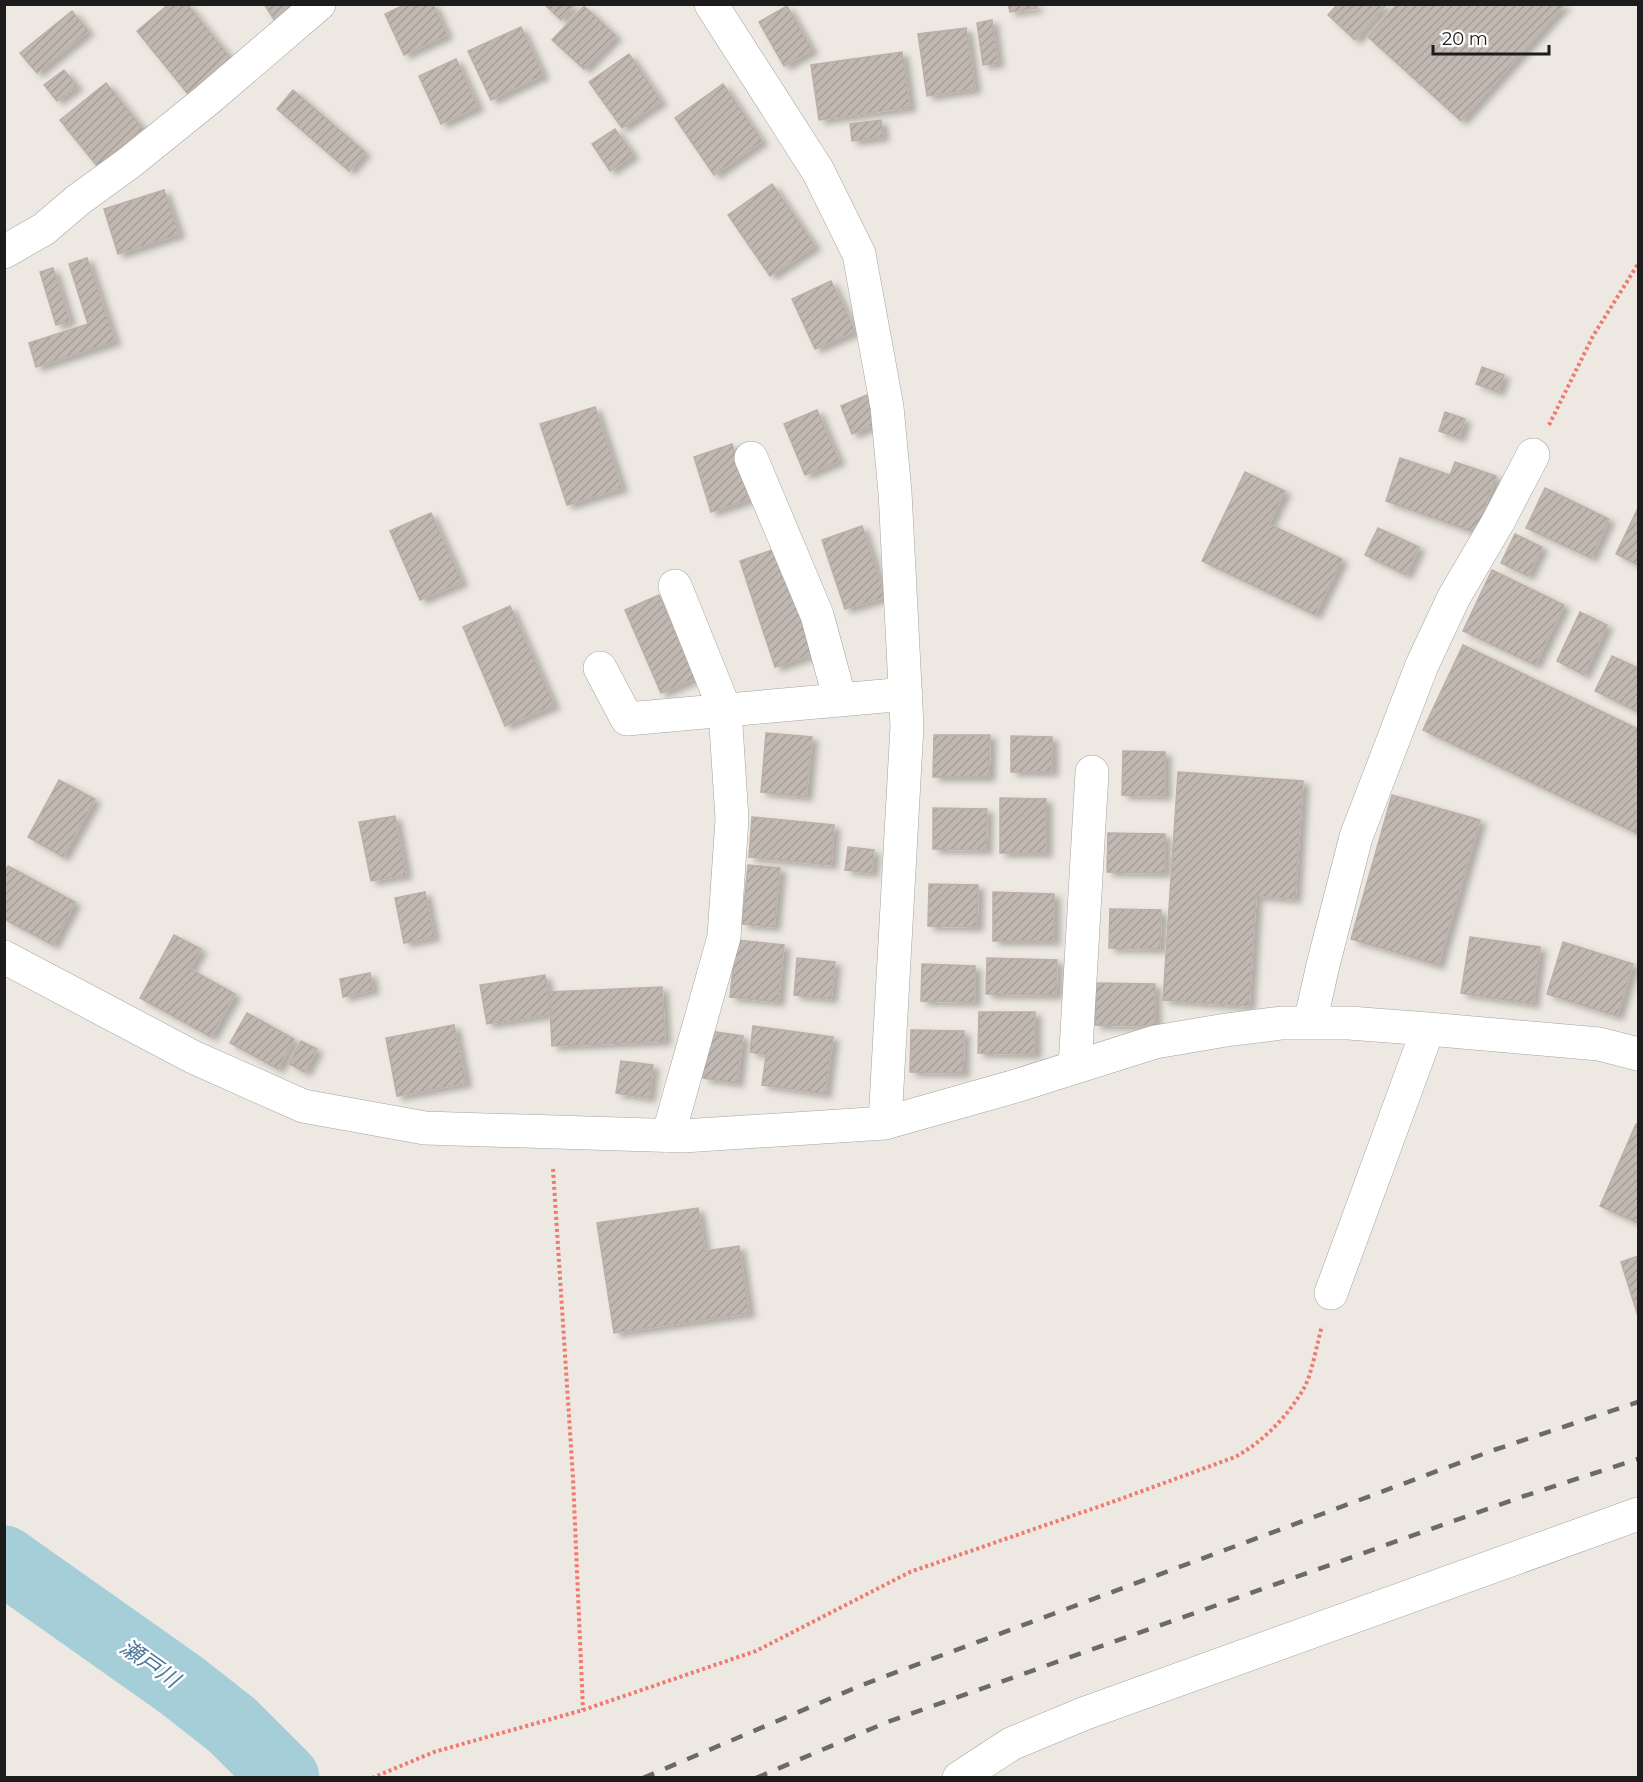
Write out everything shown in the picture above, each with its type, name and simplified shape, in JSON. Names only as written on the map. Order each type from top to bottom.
[{"type":"street","points":[[4,252],[44,229],[78,200],[129,163],[216,93],[319,4]]},
{"type":"street","points":[[711,4],[818,171],[859,254],[887,407],[897,514],[907,726],[885,1123]]},
{"type":"street","points":[[1310,1023],[1356,837],[1422,665],[1454,597],[1498,522],[1533,455]]},
{"type":"street","points":[[751,458],[817,615],[840,700]]},
{"type":"street","points":[[668,1137],[724,936],[732,819],[726,710],[675,586]]},
{"type":"street","points":[[600,668],[627,719],[906,694]]},
{"type":"street","points":[[1076,1067],[1092,772]]},
{"type":"street","points":[[4,957],[193,1057],[303,1106],[425,1128],[668,1137],[885,1123],[1155,1042],[1282,1023],[1349,1023],[1428,1029],[1599,1044],[1638,1054]]},
{"type":"street","points":[[1331,1293],[1428,1029]]},
{"type":"street","points":[[959,1778],[1011,1744],[1083,1714],[1638,1514]]},
{"type":"path","points":[[1533,455],[1593,336],[1638,264]]},
{"type":"path","points":[[552,1133],[556,1232],[573,1478],[583,1710]]},
{"type":"path","points":[[372,1778],[434,1752],[583,1710],[756,1651],[910,1572],[1235,1457],[1265,1436],[1305,1387],[1331,1293]]},
{"type":"building","points":[[169,4],[187,4],[232,60],[188,94],[137,31]]},
{"type":"building","points":[[264,4],[299,4],[275,21]]},
{"type":"building","points":[[406,4],[433,4],[447,35],[404,55],[385,14]]},
{"type":"building","points":[[544,4],[575,4],[561,20]]},
{"type":"building","points":[[1008,4],[1036,4],[1037,8],[1010,12]]},
{"type":"building","points":[[1338,4],[1387,4],[1355,40],[1328,15]]},
{"type":"building","points":[[1397,4],[1565,4],[1461,121],[1368,37]]},
{"type":"building","points":[[584,6],[616,36],[584,69],[552,40]]},
{"type":"building","points":[[787,6],[812,50],[784,66],[759,22]]},
{"type":"building","points":[[72,11],[88,31],[37,73],[20,53]]},
{"type":"building","points":[[992,20],[998,63],[983,65],[977,23]]},
{"type":"building","points":[[521,27],[543,75],[491,100],[468,51]]},
{"type":"building","points":[[966,28],[975,89],[927,96],[918,34]]},
{"type":"building","points":[[902,52],[910,107],[819,120],[811,65]]},
{"type":"building","points":[[629,54],[661,101],[622,128],[589,82]]},
{"type":"building","points":[[456,59],[478,107],[441,124],[419,76]]},
{"type":"building","points":[[64,70],[77,86],[57,101],[44,85]]},
{"type":"building","points":[[106,83],[143,129],[97,166],[60,120]]},
{"type":"building","points":[[723,84],[762,141],[714,175],[675,118]]},
{"type":"building","points":[[293,90],[365,152],[349,171],[277,109]]},
{"type":"building","points":[[881,120],[883,137],[852,141],[850,124]]},
{"type":"building","points":[[615,129],[633,155],[610,171],[592,144]]},
{"type":"building","points":[[772,184],[815,246],[770,276],[728,215]]},
{"type":"building","points":[[164,190],[179,234],[118,254],[104,209]]},
{"type":"building","points":[[87,258],[115,341],[36,367],[29,343],[88,324],[69,264]]},
{"type":"building","points":[[53,268],[70,321],[56,325],[40,272]]},
{"type":"building","points":[[831,281],[855,331],[815,349],[792,299]]},
{"type":"building","points":[[1482,367],[1504,375],[1498,392],[1476,384]]},
{"type":"building","points":[[867,395],[878,423],[852,434],[841,406]]},
{"type":"building","points":[[595,407],[622,488],[567,505],[540,424]]},
{"type":"building","points":[[817,410],[839,461],[805,475],[784,424]]},
{"type":"building","points":[[1445,412],[1465,419],[1459,438],[1439,431]]},
{"type":"building","points":[[732,444],[749,499],[711,512],[694,457]]},
{"type":"building","points":[[1400,458],[1450,475],[1455,462],[1496,476],[1476,533],[1386,501]]},
{"type":"building","points":[[1245,472],[1285,491],[1269,524],[1342,559],[1315,615],[1202,561]]},
{"type":"building","points":[[1545,488],[1609,519],[1591,558],[1526,528]]},
{"type":"building","points":[[1638,511],[1638,565],[1616,554]]},
{"type":"building","points":[[431,513],[462,582],[420,600],[390,531]]},
{"type":"building","points":[[862,526],[885,597],[845,609],[822,540]]},
{"type":"building","points":[[1378,528],[1419,547],[1406,575],[1365,555]]},
{"type":"building","points":[[1515,534],[1542,547],[1528,576],[1501,563]]},
{"type":"building","points":[[781,547],[816,653],[775,667],[740,561]]},
{"type":"building","points":[[1492,570],[1564,605],[1535,665],[1463,631]]},
{"type":"building","points":[[659,595],[695,678],[661,693],[625,610]]},
{"type":"building","points":[[510,606],[554,705],[505,726],[463,627]]},
{"type":"building","points":[[1580,612],[1607,625],[1584,675],[1557,661]]},
{"type":"building","points":[[1463,645],[1638,729],[1638,834],[1423,730]]},
{"type":"building","points":[[1612,656],[1638,668],[1638,712],[1595,691]]},
{"type":"building","points":[[766,733],[812,737],[806,797],[761,792]]},
{"type":"building","points":[[934,735],[990,735],[989,777],[933,777]]},
{"type":"building","points":[[1011,736],[1052,737],[1052,772],[1011,772]]},
{"type":"building","points":[[1123,751],[1165,752],[1165,796],[1122,795]]},
{"type":"building","points":[[1178,772],[1303,781],[1295,899],[1256,896],[1249,1006],[1163,1000]]},
{"type":"building","points":[[59,780],[95,799],[63,857],[28,837]]},
{"type":"building","points":[[1392,795],[1480,820],[1438,965],[1351,939]]},
{"type":"building","points":[[1000,798],[1046,799],[1046,853],[1000,853]]},
{"type":"building","points":[[933,808],[987,809],[986,850],[933,849]]},
{"type":"building","points":[[395,816],[406,875],[371,881],[359,822]]},
{"type":"building","points":[[752,817],[834,825],[831,865],[749,857]]},
{"type":"building","points":[[1108,833],[1165,834],[1165,873],[1107,872]]},
{"type":"building","points":[[848,847],[874,850],[872,873],[845,870]]},
{"type":"building","points":[[748,865],[780,868],[774,927],[742,924]]},
{"type":"building","points":[[8,866],[75,902],[53,945],[4,919],[4,873]]},
{"type":"building","points":[[929,884],[978,885],[977,927],[928,926]]},
{"type":"building","points":[[425,892],[434,937],[404,943],[395,898]]},
{"type":"building","points":[[993,892],[1054,894],[1054,941],[993,941]]},
{"type":"building","points":[[1110,909],[1161,910],[1160,949],[1109,948]]},
{"type":"building","points":[[174,935],[201,949],[190,969],[235,994],[211,1037],[140,998]]},
{"type":"building","points":[[1470,937],[1540,947],[1533,1004],[1461,993]]},
{"type":"building","points":[[736,940],[784,945],[778,1002],[730,997]]},
{"type":"building","points":[[1563,942],[1633,964],[1617,1016],[1547,994]]},
{"type":"building","points":[[797,958],[835,962],[831,999],[794,995]]},
{"type":"building","points":[[987,958],[1057,960],[1056,995],[986,994]]},
{"type":"building","points":[[922,964],[975,966],[975,1002],[921,1001]]},
{"type":"building","points":[[370,973],[373,990],[343,997],[340,979]]},
{"type":"building","points":[[545,975],[552,1014],[487,1024],[480,985]]},
{"type":"building","points":[[1096,983],[1155,984],[1155,1026],[1095,1025]]},
{"type":"building","points":[[662,987],[665,1041],[552,1046],[549,992]]},
{"type":"building","points":[[979,1012],[1035,1012],[1035,1054],[978,1053]]},
{"type":"building","points":[[247,1013],[294,1039],[278,1069],[230,1043]]},
{"type":"building","points":[[454,1025],[466,1083],[397,1096],[386,1038]]},
{"type":"building","points":[[753,1026],[833,1037],[825,1094],[762,1085],[766,1055],[750,1052]]},
{"type":"building","points":[[911,1030],[964,1031],[963,1073],[910,1072]]},
{"type":"building","points":[[709,1031],[743,1036],[737,1083],[703,1078]]},
{"type":"building","points":[[301,1041],[317,1049],[305,1072],[289,1064]]},
{"type":"building","points":[[621,1061],[653,1065],[649,1098],[616,1093]]},
{"type":"building","points":[[1636,1124],[1638,1125],[1638,1223],[1600,1206]]},
{"type":"building","points":[[698,1208],[705,1251],[739,1246],[749,1313],[614,1333],[597,1223]]},
{"type":"building","points":[[1638,1256],[1638,1316],[1621,1262]]},
{"type":"waterway","name":"瀬戸川","points":[[4,1560],[181,1685],[232,1725],[285,1778]]},
{"type":"railway","points":[[643,1778],[862,1685],[1494,1450],[1638,1402]]},
{"type":"railway","points":[[756,1778],[885,1723],[1524,1496],[1638,1459]]}]
